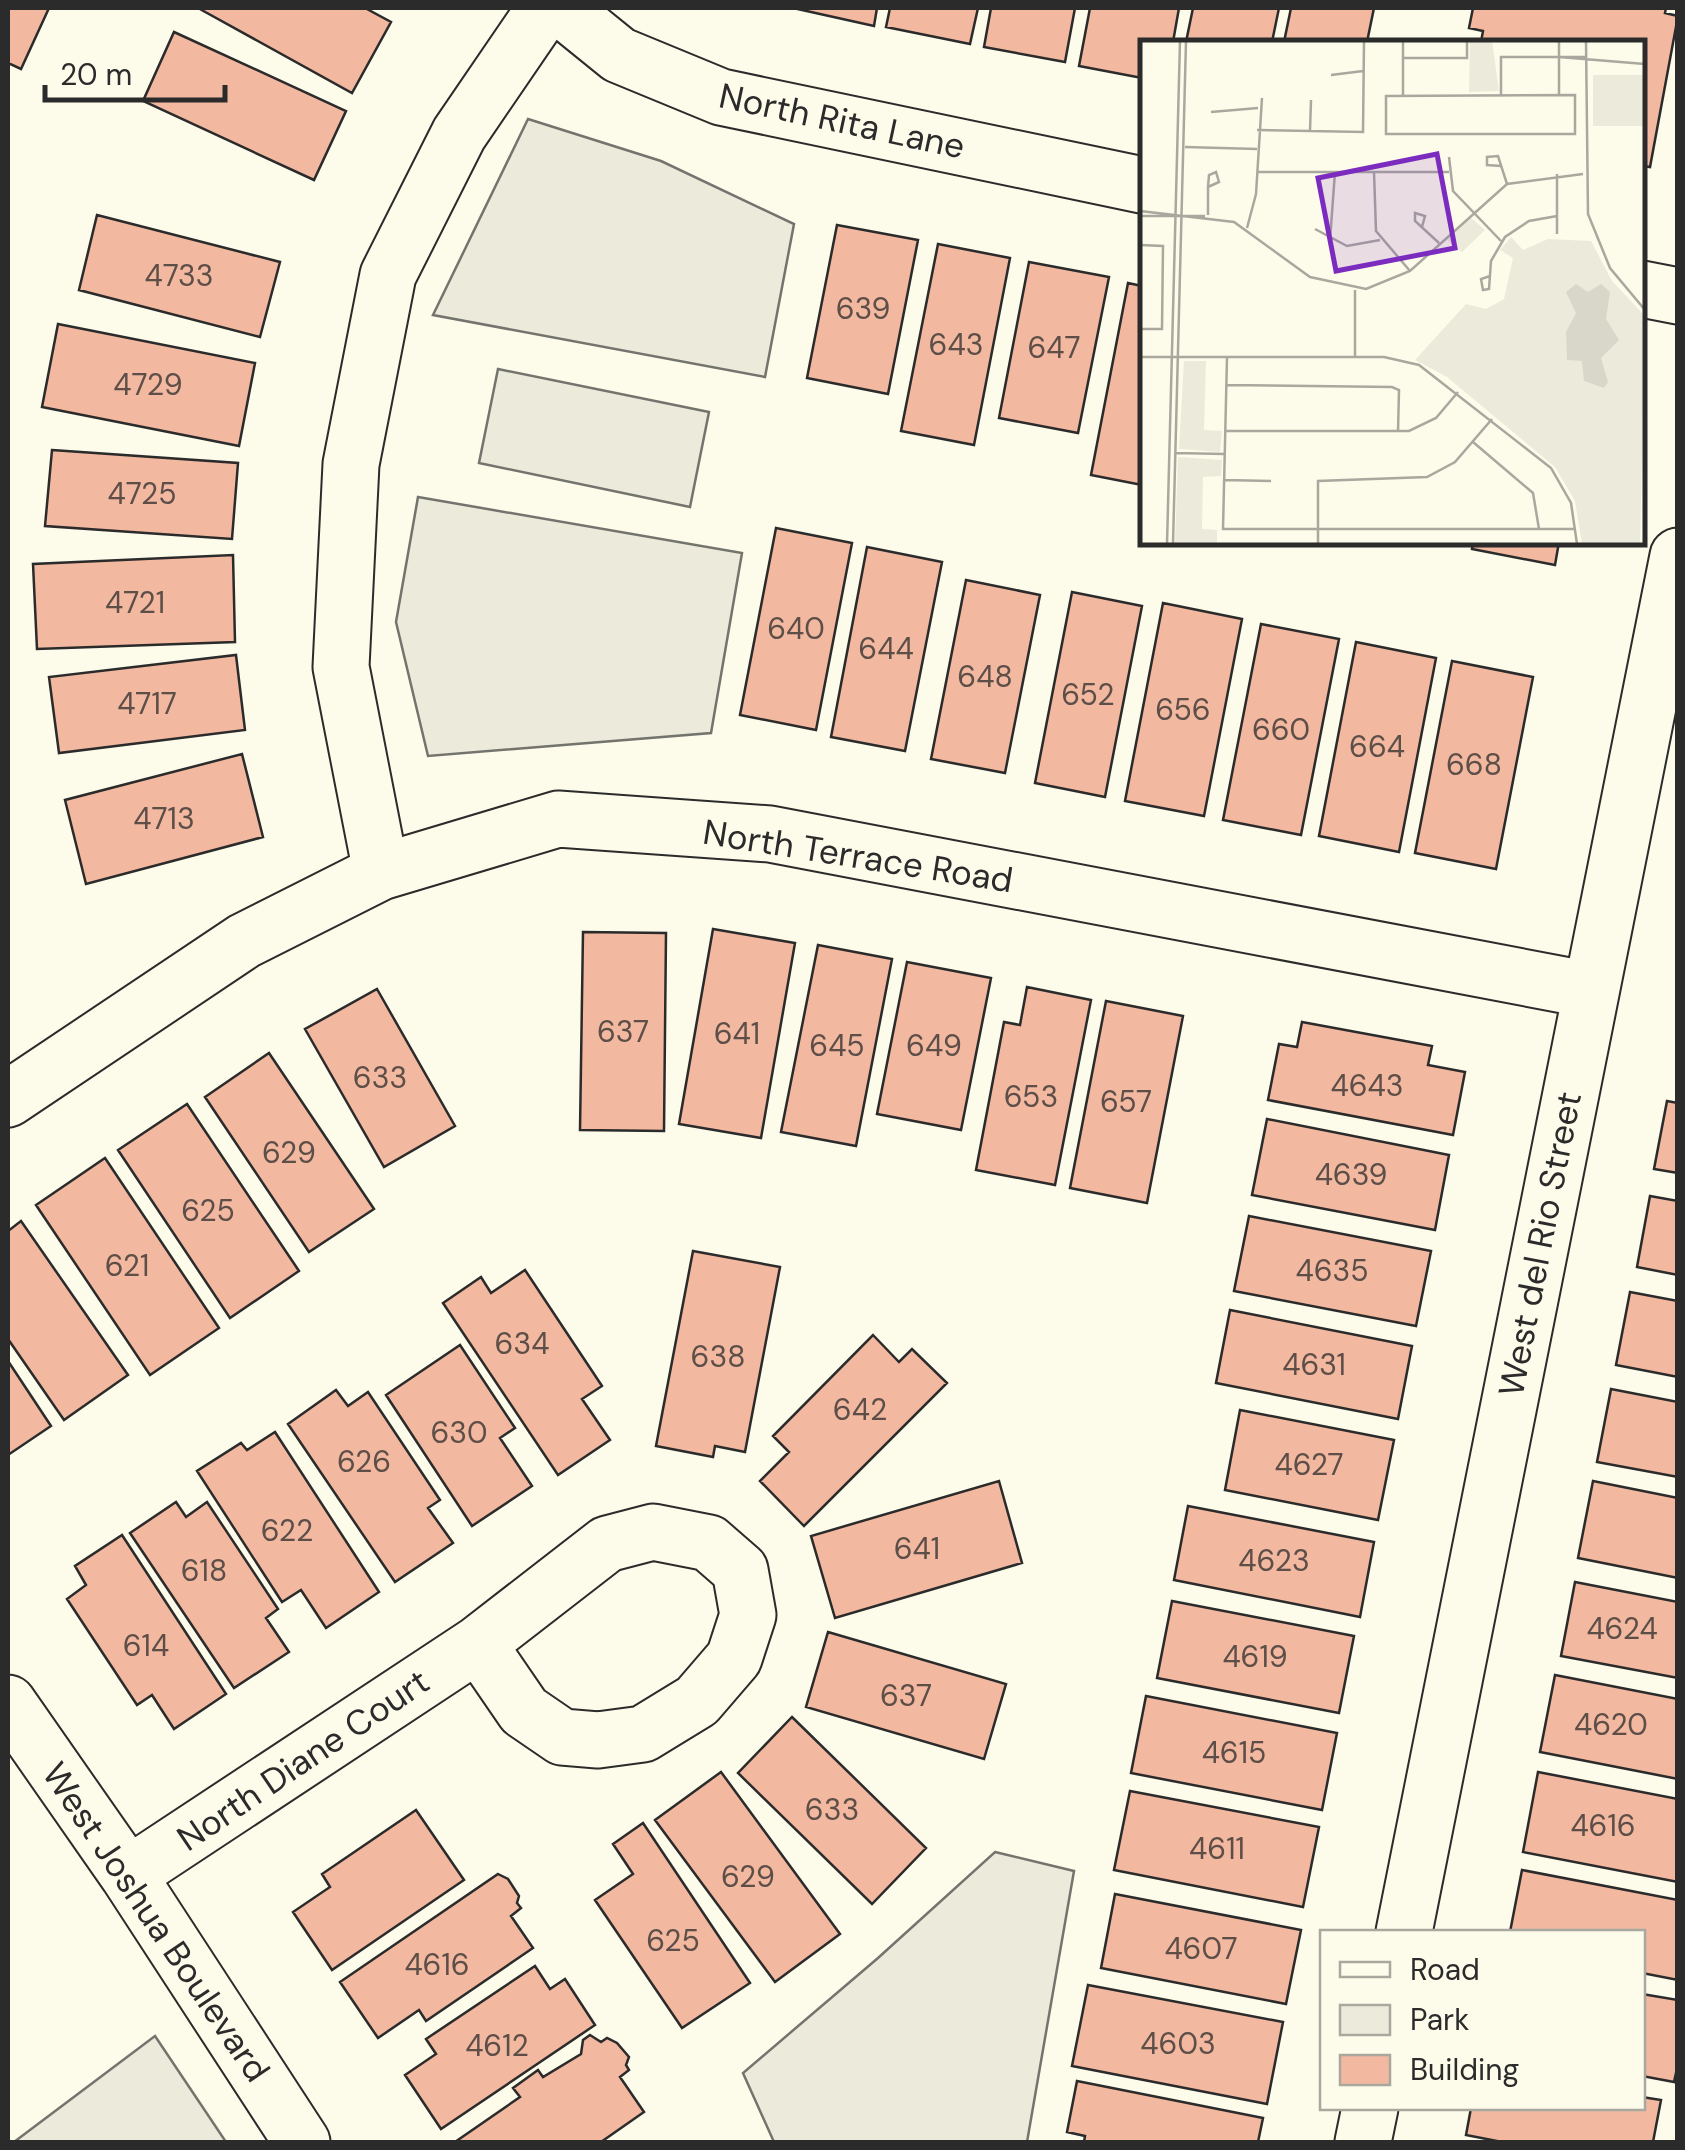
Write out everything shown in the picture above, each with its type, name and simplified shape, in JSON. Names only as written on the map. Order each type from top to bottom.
[{"type":"street","points":[[382,872],[341,668],[355,445],[388,274],[459,134],[545,8]]},
{"type":"street","name":"North Rita Lane","points":[[562,8],[619,56],[721,97],[1140,185]]},
{"type":"street","points":[[1645,290],[1678,296]]},
{"type":"street","name":"West del Rio Street","points":[[1404,1930],[1678,556]]},
{"type":"street","name":"North Terrace Road","points":[[8,1098],[244,941],[382,872],[558,818],[770,834],[1590,990]]},
{"type":"street","name":"North Diane Court","points":[[128,1875],[478,1644],[607,1544],[653,1532],[708,1543],[740,1570],[748,1615],[734,1658],[697,1701],[643,1734],[598,1740],[562,1737],[524,1711],[478,1644]]},
{"type":"street","name":"West Joshua Boulevard","points":[[8,1703],[128,1875],[302,2142]]},
{"type":"street","points":[[1363,2142],[1370,2110]]},
{"type":"green space","points":[[528,119],[661,161],[794,224],[765,377],[433,315]]},
{"type":"green space","points":[[498,369],[709,412],[690,507],[479,463]]},
{"type":"green space","points":[[418,497],[742,553],[711,733],[428,756],[396,622]]},
{"type":"green space","points":[[995,1852],[1074,1871],[1027,2142],[774,2142],[743,2073]]},
{"type":"green space","points":[[155,2036],[226,2142],[14,2142]]},
{"type":"building","points":[[8,8],[49,8],[21,69],[8,63]]},
{"type":"building","points":[[198,8],[365,8],[391,22],[352,93]]},
{"type":"building","points":[[793,8],[877,8],[874,26]]},
{"type":"building","points":[[890,8],[978,8],[970,44],[886,27]]},
{"type":"building","points":[[991,8],[1075,8],[1065,62],[984,47]]},
{"type":"building","points":[[1090,8],[1179,8],[1173,40],[1140,40],[1140,78],[1079,66]]},
{"type":"building","points":[[1193,8],[1279,8],[1272,40],[1186,40]]},
{"type":"building","points":[[1291,8],[1374,8],[1367,40],[1284,40]]},
{"type":"building","points":[[1473,8],[1666,8],[1665,13],[1678,16],[1650,167],[1645,166],[1645,40],[1481,40],[1483,31],[1469,28]]},
{"type":"building","points":[[174,32],[346,111],[314,180],[143,101]]},
{"type":"building","points":[[97,215],[280,262],[260,337],[79,290]]},
{"type":"building","points":[[837,225],[918,240],[888,394],[807,378]]},
{"type":"building","points":[[938,244],[1010,258],[974,445],[901,431]]},
{"type":"building","points":[[1029,262],[1109,277],[1078,433],[999,418]]},
{"type":"building","points":[[1128,283],[1140,286],[1140,485],[1091,475]]},
{"type":"building","points":[[58,324],[255,363],[239,446],[42,407]]},
{"type":"building","points":[[52,450],[238,463],[232,539],[45,526]]},
{"type":"building","points":[[776,528],[852,543],[816,730],[740,715]]},
{"type":"building","points":[[1473,545],[1558,545],[1555,565],[1472,549]]},
{"type":"building","points":[[867,547],[942,562],[905,751],[831,737]]},
{"type":"building","points":[[233,555],[235,642],[37,649],[33,564]]},
{"type":"building","points":[[966,580],[1040,595],[1005,773],[931,759]]},
{"type":"building","points":[[1072,592],[1142,606],[1105,797],[1035,783]]},
{"type":"building","points":[[1163,603],[1242,619],[1204,816],[1125,801]]},
{"type":"building","points":[[1261,624],[1339,639],[1301,835],[1223,820]]},
{"type":"building","points":[[1356,642],[1436,658],[1399,852],[1319,836]]},
{"type":"building","points":[[236,655],[245,730],[59,753],[49,677]]},
{"type":"building","points":[[1452,661],[1533,677],[1496,869],[1415,853]]},
{"type":"building","points":[[242,754],[263,837],[86,884],[65,800]]},
{"type":"building","points":[[713,929],[795,943],[761,1138],[679,1124]]},
{"type":"building","points":[[583,932],[666,933],[664,1131],[580,1130]]},
{"type":"building","points":[[818,945],[892,959],[856,1146],[781,1132]]},
{"type":"building","points":[[907,962],[991,978],[961,1130],[877,1114]]},
{"type":"building","points":[[1027,987],[1091,1000],[1055,1185],[976,1170],[1004,1022],[1020,1025]]},
{"type":"building","points":[[377,989],[455,1126],[384,1167],[305,1029]]},
{"type":"building","points":[[1106,1001],[1183,1016],[1147,1203],[1070,1188]]},
{"type":"building","points":[[1302,1022],[1432,1046],[1428,1065],[1465,1072],[1453,1135],[1268,1100],[1279,1044],[1297,1047]]},
{"type":"building","points":[[269,1053],[374,1209],[309,1252],[205,1097]]},
{"type":"building","points":[[1667,1101],[1678,1103],[1678,1173],[1654,1169]]},
{"type":"building","points":[[187,1104],[299,1271],[230,1318],[118,1150]]},
{"type":"building","points":[[1267,1119],[1449,1155],[1435,1230],[1252,1195]]},
{"type":"building","points":[[105,1158],[219,1328],[150,1375],[36,1205]]},
{"type":"building","points":[[1650,1196],[1678,1201],[1678,1275],[1637,1267]]},
{"type":"building","points":[[1249,1216],[1431,1251],[1416,1326],[1234,1291]]},
{"type":"building","points":[[21,1221],[128,1375],[64,1420],[8,1339],[8,1231]]},
{"type":"building","points":[[693,1251],[780,1267],[745,1452],[715,1446],[713,1457],[656,1446]]},
{"type":"building","points":[[525,1270],[602,1386],[582,1399],[610,1440],[558,1475],[443,1303],[481,1277],[491,1293]]},
{"type":"building","points":[[1630,1292],[1678,1301],[1678,1377],[1616,1365]]},
{"type":"building","points":[[1230,1310],[1412,1346],[1398,1419],[1216,1383]]},
{"type":"building","points":[[873,1335],[899,1362],[912,1349],[947,1383],[804,1526],[760,1481],[789,1452],[773,1436]]},
{"type":"building","points":[[460,1345],[515,1428],[500,1438],[532,1486],[472,1526],[386,1395]]},
{"type":"building","points":[[8,1361],[51,1426],[8,1455]]},
{"type":"building","points":[[1611,1389],[1678,1402],[1678,1477],[1597,1462]]},
{"type":"building","points":[[336,1390],[348,1406],[368,1392],[440,1500],[428,1508],[453,1543],[395,1582],[288,1424]]},
{"type":"building","points":[[1240,1410],[1394,1440],[1378,1520],[1225,1490]]},
{"type":"building","points":[[275,1432],[379,1592],[326,1628],[301,1590],[282,1602],[197,1471],[241,1443],[247,1450]]},
{"type":"building","points":[[999,1481],[1022,1563],[835,1618],[811,1536]]},
{"type":"building","points":[[1593,1481],[1678,1498],[1678,1578],[1578,1558]]},
{"type":"building","points":[[176,1502],[186,1517],[207,1502],[278,1609],[266,1618],[289,1652],[234,1688],[130,1533]]},
{"type":"building","points":[[1188,1506],[1374,1542],[1360,1617],[1174,1580]]},
{"type":"building","points":[[122,1535],[226,1694],[174,1729],[152,1695],[137,1705],[67,1599],[86,1585],[75,1566]]},
{"type":"building","points":[[1575,1582],[1678,1602],[1678,1678],[1561,1656]]},
{"type":"building","points":[[1172,1601],[1354,1636],[1339,1713],[1157,1678]]},
{"type":"building","points":[[828,1632],[1006,1684],[984,1759],[806,1707]]},
{"type":"building","points":[[1555,1675],[1678,1699],[1678,1779],[1540,1752]]},
{"type":"building","points":[[1146,1696],[1337,1733],[1322,1810],[1131,1773]]},
{"type":"building","points":[[792,1717],[926,1848],[872,1904],[738,1773]]},
{"type":"building","points":[[721,1772],[840,1934],[775,1982],[655,1820]]},
{"type":"building","points":[[1538,1772],[1678,1799],[1678,1882],[1523,1852]]},
{"type":"building","points":[[1130,1791],[1319,1827],[1303,1907],[1114,1870]]},
{"type":"building","points":[[416,1810],[464,1880],[332,1970],[293,1912],[330,1887],[322,1874]]},
{"type":"building","points":[[643,1823],[750,1983],[682,2028],[595,1900],[633,1874],[613,1844]]},
{"type":"building","points":[[1522,1870],[1678,1900],[1678,1980],[1645,1974],[1645,1930],[1510,1930]]},
{"type":"building","points":[[498,1874],[508,1879],[519,1896],[517,1903],[521,1908],[511,1916],[533,1948],[426,2021],[419,2010],[378,2038],[340,1982]]},
{"type":"building","points":[[1115,1894],[1301,1930],[1286,2004],[1101,1968]]},
{"type":"building","points":[[535,1966],[550,1989],[565,1979],[595,2025],[441,2129],[405,2075],[436,2054],[426,2039]]},
{"type":"building","points":[[1088,1985],[1283,2022],[1267,2104],[1072,2066]]},
{"type":"building","points":[[1645,1994],[1678,2000],[1678,2064],[1674,2082],[1645,2077]]},
{"type":"building","points":[[590,2035],[601,2042],[607,2038],[617,2043],[629,2057],[629,2070],[620,2077],[644,2112],[601,2142],[455,2142],[520,2097],[513,2088],[538,2070],[543,2077],[581,2054],[583,2040]]},
{"type":"building","points":[[1077,2081],[1263,2118],[1258,2142],[1084,2142],[1085,2136],[1067,2132]]},
{"type":"building","points":[[1645,2097],[1661,2100],[1653,2142],[1502,2142],[1466,2135],[1471,2110],[1645,2110]]}]
